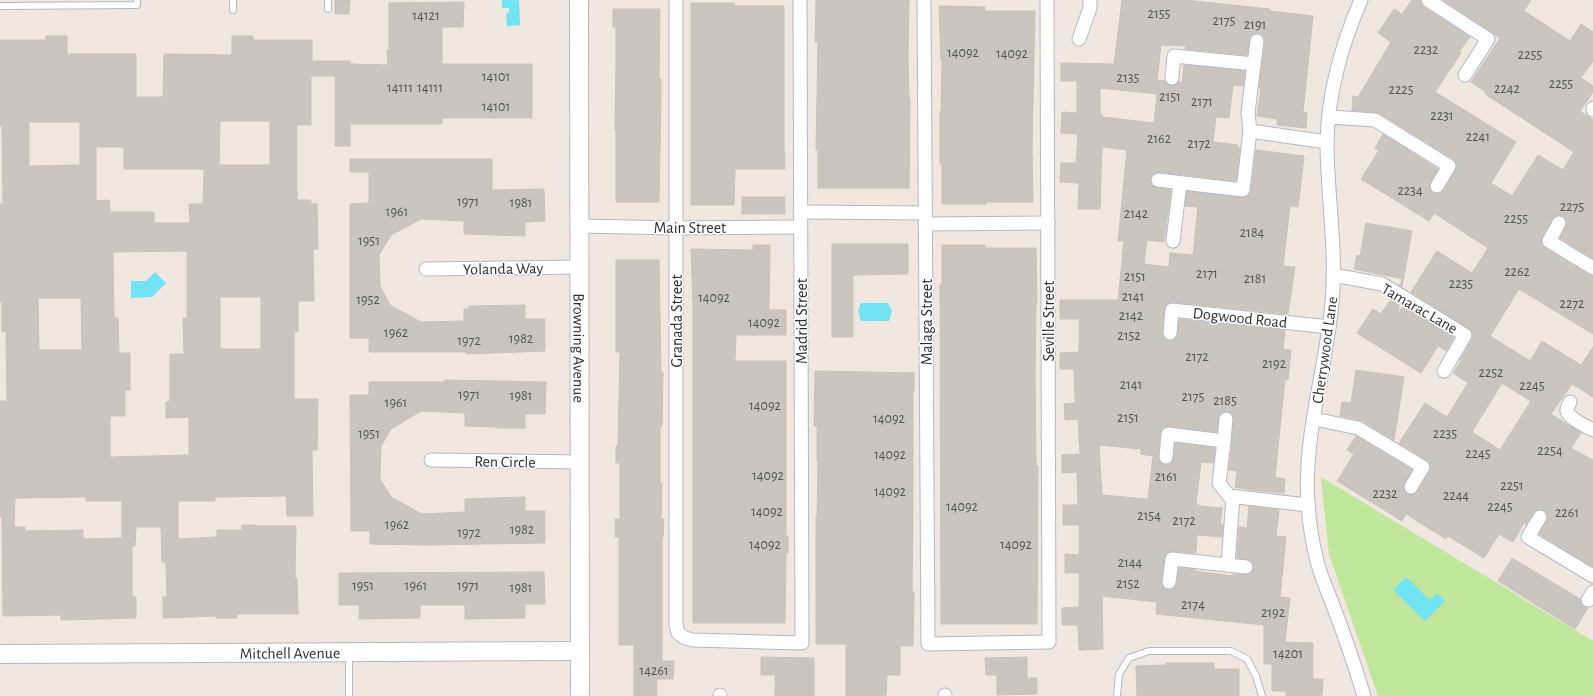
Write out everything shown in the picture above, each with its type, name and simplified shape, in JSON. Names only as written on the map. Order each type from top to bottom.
[{"type":"street","name":"Browning Avenue","points":[[579,0],[580,696]]},
{"type":"street","name":"Granada Street","points":[[676,0],[676,625],[678,633],[685,638]]},
{"type":"street","name":"Madrid Street","points":[[685,638],[802,643],[800,0]]},
{"type":"street","name":"Malaga Street","points":[[924,0],[928,644],[1049,642]]},
{"type":"street","name":"Seville Street","points":[[1047,0],[1049,642]]},
{"type":"street","points":[[1079,39],[1090,8],[1090,0]]},
{"type":"street","name":"Cherrywood Lane","points":[[1361,0],[1347,36],[1334,90],[1330,116],[1328,142],[1333,275],[1329,327],[1307,467],[1308,505],[1317,560],[1352,657],[1364,696]]},
{"type":"street","points":[[1428,0],[1488,39],[1465,75]]},
{"type":"street","points":[[1158,180],[1243,190],[1250,131],[1248,113],[1257,41]]},
{"type":"street","points":[[1172,78],[1174,56],[1254,64]]},
{"type":"street","points":[[1330,116],[1375,120],[1449,166],[1437,186]]},
{"type":"street","points":[[1250,131],[1328,142]]},
{"type":"street","points":[[1173,241],[1180,183]]},
{"type":"street","points":[[800,212],[1048,223]]},
{"type":"street","points":[[1560,223],[1549,241],[1593,268]]},
{"type":"street","name":"Main Street","points":[[580,226],[676,228],[800,227]]},
{"type":"street","name":"Yolanda Way","points":[[426,269],[579,267]]},
{"type":"street","name":"Tamarac Lane","points":[[1333,275],[1382,284],[1465,335],[1444,371]]},
{"type":"street","name":"Dogwood Road","points":[[1170,333],[1172,310],[1329,327]]},
{"type":"street","points":[[1570,402],[1566,412],[1569,416],[1593,430]]},
{"type":"street","points":[[1226,419],[1219,483],[1229,496],[1308,505]]},
{"type":"street","points":[[1314,420],[1358,428],[1423,467],[1412,487]]},
{"type":"street","points":[[1166,457],[1168,434],[1224,441]]},
{"type":"street","name":"Ren Circle","points":[[431,460],[580,462]]},
{"type":"street","points":[[1228,565],[1233,497]]},
{"type":"street","points":[[1540,517],[1528,537],[1593,576]]},
{"type":"street","points":[[1169,582],[1172,559],[1246,567]]},
{"type":"street","name":"Mitchell Avenue","points":[[0,654],[580,651]]},
{"type":"lane","points":[[233,0],[233,10]]},
{"type":"lane","points":[[328,0],[328,9]]},
{"type":"lane","points":[[0,6],[137,2]]},
{"type":"lane","points":[[1117,696],[1118,674],[1129,658],[1150,651],[1231,651],[1247,659],[1256,676],[1262,696]]},
{"type":"lane","points":[[348,652],[349,696]]},
{"type":"green space","points":[[1321,477],[1593,641],[1593,696],[1378,696],[1329,554]]},
{"type":"water","points":[[502,0],[519,0],[520,25],[507,26],[506,14],[509,12],[509,8],[502,8]]},
{"type":"water","points":[[155,272],[166,283],[152,297],[131,298],[131,281],[146,281]]},
{"type":"water","points":[[861,303],[888,303],[892,311],[889,321],[861,321],[858,311]]},
{"type":"water","points":[[1406,577],[1430,600],[1437,593],[1445,601],[1425,621],[1393,590]]},
{"type":"building","points":[[335,0],[350,0],[349,14],[335,14]]},
{"type":"building","points":[[816,0],[909,0],[909,188],[818,188],[818,150],[816,150],[818,42],[815,42]]},
{"type":"building","points":[[1122,0],[1185,0],[1270,9],[1270,11],[1313,16],[1303,112],[1307,113],[1306,128],[1277,125],[1277,119],[1257,116],[1265,42],[1262,34],[1254,34],[1250,36],[1247,55],[1185,49],[1186,46],[1161,45],[1157,80],[1165,81],[1171,86],[1179,82],[1182,83],[1184,65],[1245,71],[1243,86],[1233,85],[1229,118],[1216,117],[1213,142],[1238,145],[1238,148],[1240,148],[1236,181],[1159,172],[1152,175],[1150,179],[1153,186],[1171,190],[1164,242],[1147,240],[1144,264],[1169,267],[1170,253],[1193,255],[1198,207],[1185,206],[1187,191],[1246,197],[1251,191],[1256,150],[1304,156],[1298,207],[1290,206],[1283,266],[1295,267],[1288,314],[1172,302],[1168,303],[1164,309],[1162,332],[1163,337],[1166,340],[1174,340],[1178,334],[1179,319],[1285,330],[1283,349],[1291,350],[1288,380],[1285,379],[1275,477],[1285,479],[1284,493],[1235,487],[1237,471],[1229,470],[1234,420],[1233,415],[1230,412],[1223,412],[1219,415],[1217,432],[1169,426],[1164,427],[1160,433],[1158,456],[1159,461],[1162,464],[1169,464],[1173,461],[1175,443],[1215,448],[1213,463],[1201,462],[1196,504],[1199,506],[1222,508],[1220,525],[1223,525],[1222,537],[1197,535],[1196,553],[1172,551],[1166,554],[1161,581],[1164,589],[1172,589],[1177,583],[1179,568],[1194,569],[1194,571],[1233,576],[1233,574],[1250,574],[1254,568],[1251,561],[1237,558],[1239,527],[1247,528],[1249,506],[1279,510],[1276,536],[1286,537],[1280,597],[1290,598],[1285,642],[1313,643],[1313,679],[1323,679],[1322,696],[1286,696],[1286,691],[1272,691],[1272,664],[1264,664],[1264,625],[1156,614],[1157,602],[1102,596],[1103,649],[1079,650],[1078,625],[1062,625],[1062,608],[1079,607],[1079,573],[1065,573],[1065,554],[1079,555],[1079,525],[1063,525],[1063,505],[1078,505],[1077,472],[1062,473],[1062,455],[1080,454],[1078,419],[1065,420],[1064,404],[1075,403],[1074,369],[1060,369],[1060,353],[1079,352],[1079,319],[1060,319],[1060,300],[1118,300],[1124,241],[1118,241],[1127,150],[1102,147],[1100,209],[1078,209],[1079,183],[1060,182],[1061,163],[1076,163],[1078,134],[1061,133],[1062,112],[1077,113],[1077,81],[1061,81],[1061,63],[1114,64]],"holes":[[[1100,88],[1157,94],[1154,123],[1102,117],[1102,114],[1100,114]],[[1099,445],[1141,449],[1141,454],[1153,456],[1148,499],[1102,495]]]},
{"type":"building","points":[[1412,0],[1420,0],[1424,7],[1470,37],[1459,52],[1461,53],[1435,92],[1516,142],[1491,183],[1512,196],[1538,155],[1563,170],[1574,152],[1485,94],[1486,92],[1471,82],[1500,38],[1443,0],[1531,0],[1524,11],[1570,41],[1581,24],[1593,32],[1593,61],[1581,78],[1593,86],[1593,92],[1580,111],[1593,120],[1593,259],[1560,238],[1567,223],[1563,216],[1555,216],[1552,219],[1541,241],[1545,248],[1593,276],[1593,334],[1519,289],[1490,336],[1530,361],[1542,341],[1581,365],[1593,347],[1593,397],[1572,384],[1551,414],[1581,433],[1571,448],[1593,460],[1593,567],[1539,534],[1548,518],[1547,513],[1544,510],[1536,510],[1533,513],[1526,525],[1524,523],[1513,542],[1499,534],[1484,558],[1448,536],[1446,539],[1406,514],[1402,521],[1337,481],[1354,454],[1347,450],[1356,436],[1412,470],[1403,487],[1407,494],[1415,494],[1430,471],[1430,463],[1427,460],[1399,443],[1425,403],[1447,417],[1468,383],[1453,373],[1472,339],[1472,331],[1411,292],[1437,251],[1472,273],[1488,248],[1434,213],[1429,221],[1361,179],[1379,150],[1375,148],[1383,134],[1438,169],[1429,185],[1430,190],[1433,193],[1441,193],[1444,190],[1457,167],[1453,159],[1379,113],[1352,110],[1353,96],[1358,97],[1391,42],[1378,33],[1394,9],[1402,14]],"holes":[[[1502,383],[1531,401],[1500,450],[1472,432]]]},
{"type":"building","points":[[464,2],[463,27],[442,27],[442,64],[532,64],[532,118],[442,118],[442,124],[350,124],[350,146],[335,146],[335,76],[311,76],[311,125],[297,125],[297,200],[311,200],[311,204],[317,204],[318,249],[313,249],[314,301],[298,301],[298,332],[294,332],[294,399],[318,399],[317,450],[312,450],[313,516],[287,516],[286,496],[215,497],[215,501],[178,501],[178,539],[217,537],[217,530],[242,530],[242,525],[296,526],[295,578],[297,578],[298,614],[237,614],[237,618],[216,618],[216,616],[163,618],[163,597],[167,597],[166,562],[162,562],[161,527],[136,527],[135,546],[132,546],[132,597],[136,597],[136,618],[61,620],[61,615],[3,616],[2,517],[0,517],[0,401],[7,401],[6,331],[2,332],[2,302],[0,302],[0,204],[3,204],[2,126],[0,126],[0,40],[46,40],[46,36],[67,36],[67,54],[136,54],[136,97],[163,97],[164,54],[232,55],[232,36],[253,36],[253,40],[312,40],[312,61],[350,61],[350,64],[388,65],[387,50],[389,50],[389,3]],"holes":[[[220,121],[270,121],[270,165],[219,165]],[[29,122],[80,122],[80,165],[29,166]],[[96,147],[124,147],[124,169],[204,169],[203,204],[189,204],[190,223],[154,223],[154,212],[110,212],[109,200],[96,201]],[[187,251],[187,318],[183,318],[184,354],[170,354],[170,401],[166,402],[166,418],[189,417],[189,455],[110,457],[110,416],[125,416],[125,390],[130,390],[130,353],[119,353],[118,318],[114,318],[113,252]],[[220,297],[261,297],[261,349],[220,349]],[[38,298],[81,298],[82,350],[39,350]],[[86,497],[86,501],[122,501],[122,538],[83,539],[83,530],[25,531],[25,527],[14,527],[15,498]]]},
{"type":"building","points":[[691,3],[734,3],[734,6],[784,6],[785,169],[735,169],[734,205],[691,205]]},
{"type":"building","points":[[939,6],[985,7],[985,11],[1035,11],[1032,151],[1033,202],[942,204],[940,112],[942,61]]},
{"type":"building","points":[[613,9],[660,9],[659,79],[661,79],[661,97],[659,202],[616,202],[616,27],[613,27]]},
{"type":"building","points":[[350,159],[492,159],[492,190],[544,189],[545,221],[525,222],[525,236],[464,234],[464,221],[421,219],[391,235],[379,255],[380,286],[390,305],[421,322],[464,321],[464,309],[469,309],[469,306],[525,305],[525,319],[545,319],[545,351],[467,354],[467,352],[369,352],[369,338],[350,338],[350,204],[369,203],[369,172],[350,172]]},
{"type":"building","points":[[742,197],[785,197],[785,214],[742,214]]},
{"type":"building","points":[[1366,223],[1412,231],[1402,287],[1399,285],[1403,279],[1354,269],[1357,255],[1360,256]]},
{"type":"building","points":[[832,244],[908,244],[908,274],[853,275],[853,337],[832,337]]},
{"type":"building","points":[[753,245],[770,245],[769,310],[786,310],[786,335],[736,335],[735,361],[786,361],[786,536],[788,536],[788,553],[786,553],[785,623],[693,623],[693,306],[691,249],[753,250]]},
{"type":"building","points":[[942,245],[985,245],[985,248],[1036,248],[1037,304],[1035,376],[1036,466],[1038,466],[1037,624],[941,624],[940,285],[942,285]]},
{"type":"building","points":[[616,260],[659,260],[661,372],[663,372],[662,426],[660,426],[660,483],[662,483],[661,519],[664,519],[662,537],[662,661],[674,661],[673,679],[657,679],[657,696],[634,696],[634,645],[619,645],[619,537],[615,537],[615,519],[620,519],[620,463],[616,463],[616,446],[618,446],[620,352],[616,352]]},
{"type":"building","points":[[1391,299],[1399,304],[1398,314],[1403,306],[1454,338],[1446,351],[1438,346],[1421,373],[1357,333],[1373,309],[1381,314]]},
{"type":"building","points":[[1356,370],[1404,377],[1394,440],[1364,422],[1365,421],[1340,416],[1342,402],[1351,403]]},
{"type":"building","points":[[815,371],[914,373],[913,646],[900,646],[900,675],[887,675],[886,696],[846,696],[846,644],[816,644],[816,517],[818,462],[817,426],[814,426]]},
{"type":"building","points":[[445,380],[546,382],[545,414],[525,414],[525,428],[497,428],[465,426],[465,413],[421,411],[391,429],[381,446],[380,479],[391,497],[422,514],[465,512],[465,499],[525,497],[525,511],[545,511],[545,543],[425,545],[370,544],[370,531],[351,531],[350,395],[369,395],[369,382],[445,382]]},
{"type":"building","points":[[1512,558],[1580,599],[1581,604],[1588,608],[1575,629],[1498,581]]},
{"type":"building","points":[[544,572],[545,604],[525,604],[525,618],[465,619],[465,605],[420,605],[420,618],[359,619],[359,605],[339,605],[339,573]]},
{"type":"building","points":[[761,657],[814,658],[814,696],[775,696],[775,675],[761,675]]},
{"type":"building","points":[[1027,657],[1027,678],[1037,678],[1037,694],[997,695],[997,675],[986,675],[985,658]]},
{"type":"building","points":[[1166,663],[1214,663],[1214,669],[1239,669],[1239,696],[1137,696],[1136,666],[1166,665]]}]
